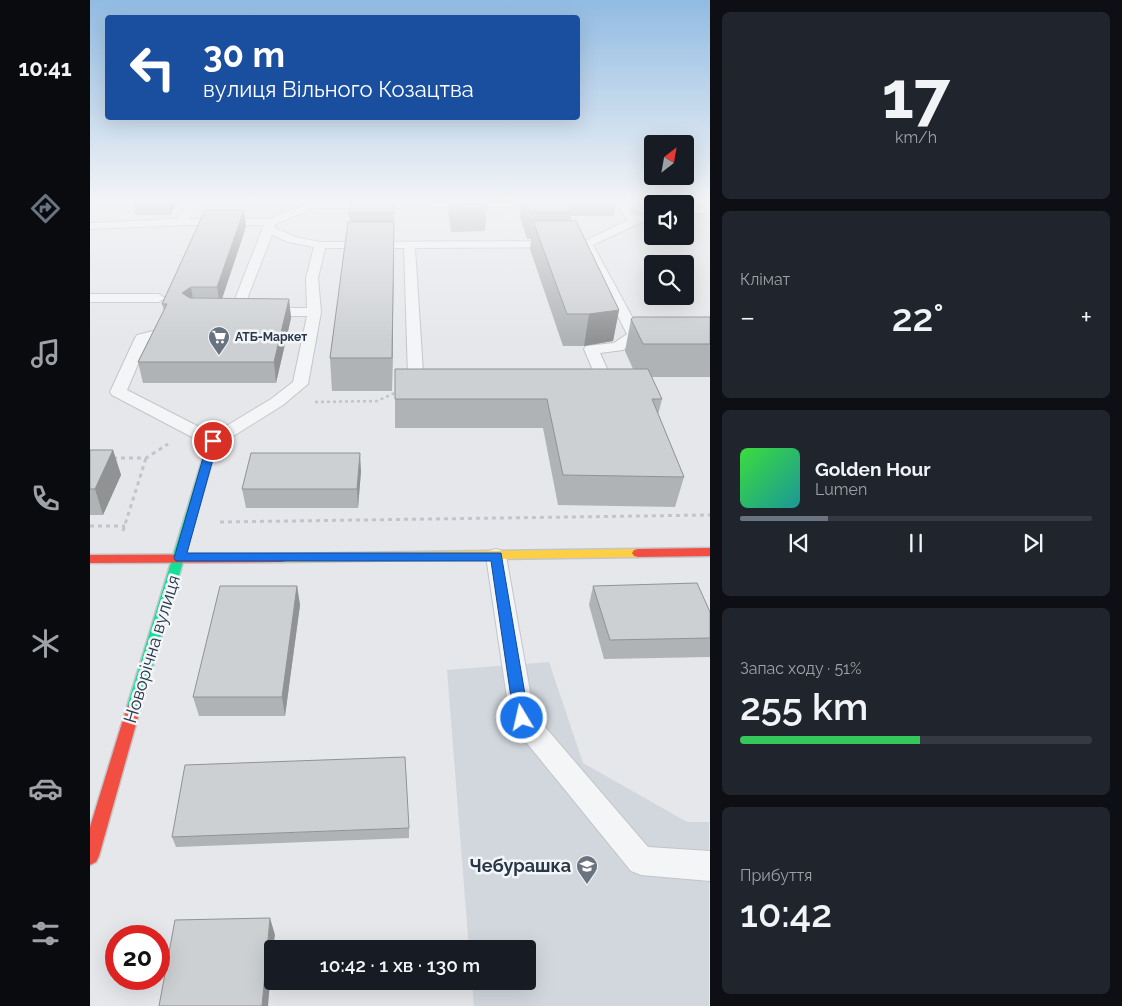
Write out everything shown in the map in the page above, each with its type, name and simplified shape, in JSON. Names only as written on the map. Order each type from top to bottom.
[{"type":"street","name":"Новорічна вулиця","points":[[90,856],[180,558],[213,441]]},
{"type":"street","points":[[90,559],[496,556],[710,552]]},
{"type":"lane","points":[[264,246],[245,309],[314,312]]},
{"type":"lane","points":[[153,335],[142,338],[118,392],[213,441],[277,402],[300,384],[314,312],[312,278],[320,246]]},
{"type":"lane","points":[[409,246],[416,376],[445,377]]},
{"type":"lane","points":[[574,379],[604,380],[591,348],[618,347],[640,335],[587,246]]},
{"type":"lane","points":[[90,298],[159,298]]},
{"type":"lane","points":[[496,556],[522,718],[640,861],[710,866]]},
{"type":"path","points":[[277,402],[377,402],[401,390]]},
{"type":"path","points":[[109,458],[146,458],[115,559]]},
{"type":"path","points":[[190,523],[710,515]]},
{"type":"path","points":[[90,526],[125,526]]},
{"type":"shaded area","name":"Чебурашка","points":[[549,662],[583,763],[687,822],[709,822],[709,1006],[474,1006],[473,990],[536,990],[536,940],[468,940],[447,670]]},
{"type":"building","points":[[189,246],[231,246],[217,287],[191,287],[182,293],[190,298],[289,299],[274,362],[138,362],[167,304],[162,304]]},
{"type":"building","points":[[345,246],[394,246],[392,358],[330,358]]},
{"type":"building","points":[[542,246],[588,246],[619,310],[589,314],[567,314]]},
{"type":"building","points":[[634,317],[710,317],[710,344],[643,344],[631,319]]},
{"type":"building","points":[[395,369],[648,369],[662,399],[652,399],[684,477],[563,475],[547,399],[395,399]]},
{"type":"building","points":[[90,450],[113,450],[95,489],[90,489]]},
{"type":"building","points":[[251,453],[360,453],[357,489],[242,489]]},
{"type":"building","points":[[697,583],[710,612],[710,638],[610,640],[593,586]]},
{"type":"building","points":[[220,586],[297,586],[282,697],[193,697]]},
{"type":"building","points":[[405,757],[409,828],[172,837],[185,765]]},
{"type":"building","points":[[270,918],[268,940],[264,940],[262,1006],[159,1006],[162,990],[170,990],[170,947],[175,920]]},
{"type":"traffic: fast","points":[[133,710],[213,441]]},
{"type":"traffic: slow","points":[[282,558],[638,553]]},
{"type":"traffic: jam","points":[[638,553],[710,552]]},
{"type":"traffic: jam","points":[[90,559],[282,558]]},
{"type":"traffic: jam","points":[[90,856],[133,710]]},
{"type":"place","name":"АТБ-Маркет","points":[[219,356]]},
{"type":"place","name":"Чебурашка","points":[[587,885]]},
{"type":"route","points":[[213,441],[180,558],[496,556],[522,718]]}]
